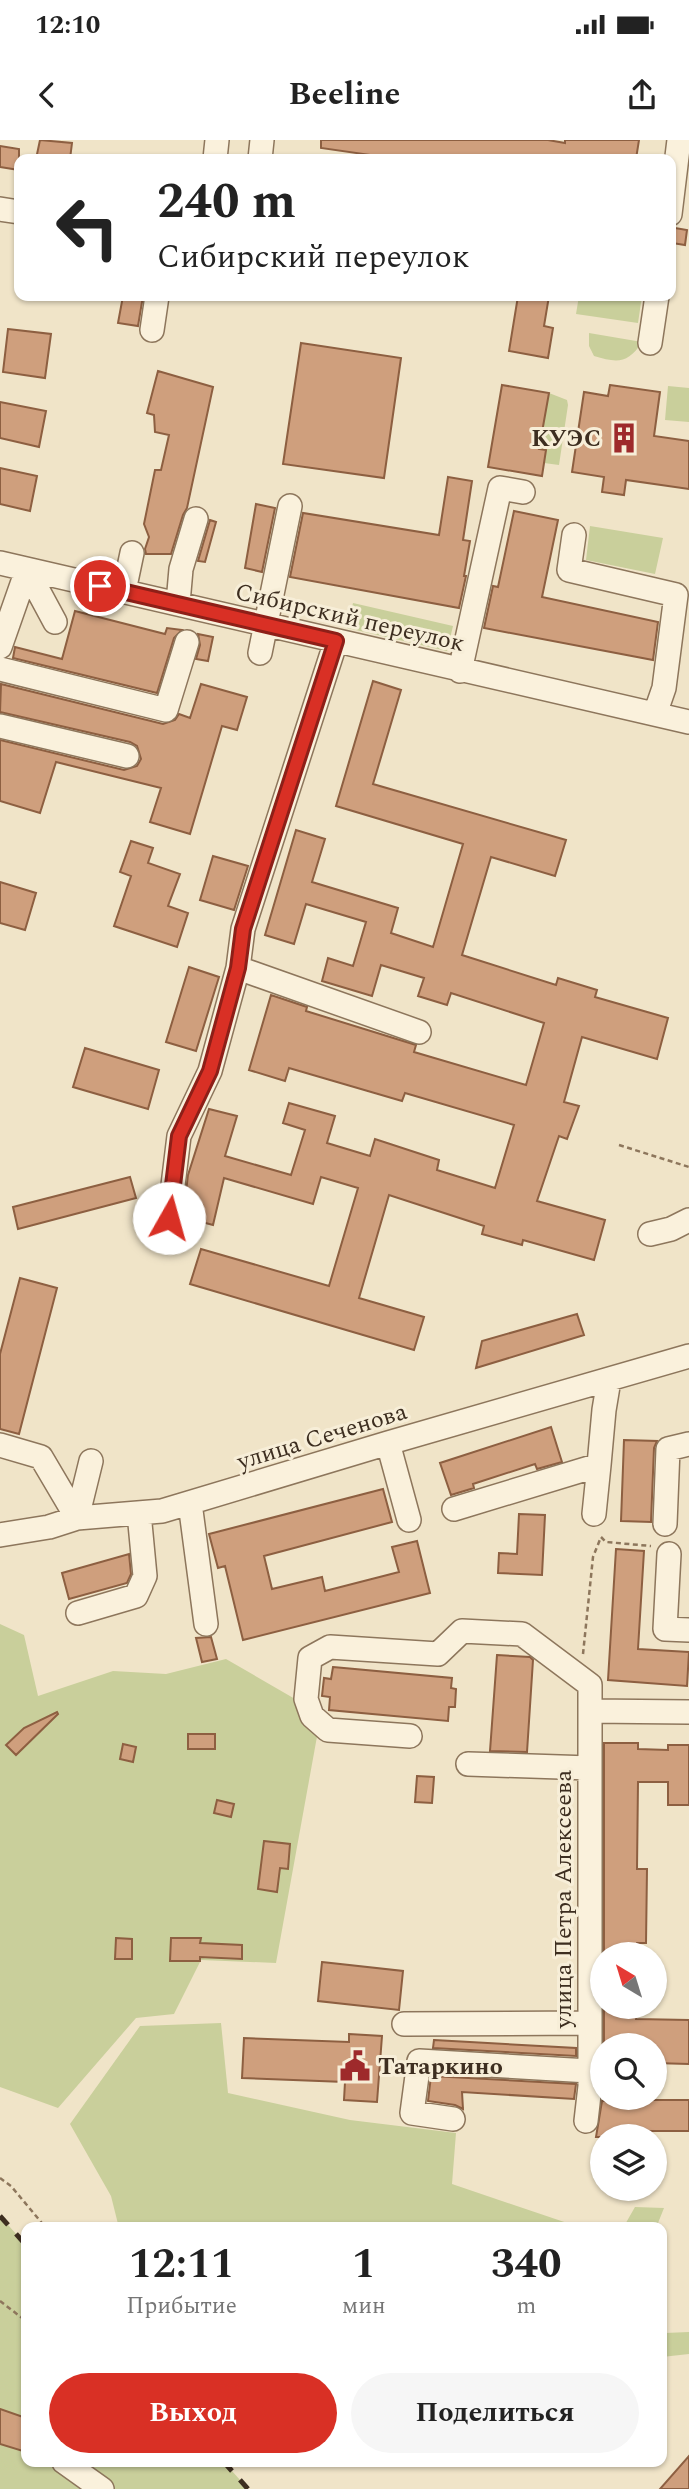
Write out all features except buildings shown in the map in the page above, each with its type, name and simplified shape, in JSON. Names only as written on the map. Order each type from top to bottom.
[{"type":"street","points":[[676,165],[679,140]]},
{"type":"street","points":[[152,330],[156,301]]},
{"type":"street","points":[[650,342],[656,301]]},
{"type":"street","points":[[460,671],[500,488],[523,492]]},
{"type":"street","points":[[260,653],[290,506]]},
{"type":"street","points":[[185,605],[181,569],[196,519]]},
{"type":"street","points":[[574,535],[569,570],[676,595],[664,688],[655,714]]},
{"type":"street","points":[[124,592],[132,553]]},
{"type":"street","points":[[185,605],[198,561]]},
{"type":"street","name":"Сибирский переулок","points":[[0,564],[689,722]]},
{"type":"street","points":[[27,570],[55,622]]},
{"type":"street","points":[[0,647],[27,570]]},
{"type":"street","points":[[169,1218],[179,1136],[210,1071],[238,968],[243,929],[336,641]]},
{"type":"street","points":[[0,669],[166,710],[187,642]]},
{"type":"street","points":[[0,726],[127,756]]},
{"type":"street","points":[[238,968],[419,1032]]},
{"type":"street","points":[[650,1234],[671,1229],[689,1220]]},
{"type":"street","name":"улица Сеченова","points":[[0,1535],[50,1527],[76,1518],[162,1511],[689,1356]]},
{"type":"street","points":[[594,1514],[609,1380]]},
{"type":"street","points":[[388,1443],[410,1520]]},
{"type":"street","points":[[665,1524],[668,1450],[689,1444]]},
{"type":"street","points":[[0,1446],[41,1457],[49,1491],[76,1518]]},
{"type":"street","points":[[76,1518],[91,1461]]},
{"type":"street","points":[[454,1509],[599,1465]]},
{"type":"street","points":[[190,1503],[206,1624]]},
{"type":"street","points":[[78,1614],[136,1596],[145,1576],[139,1513]]},
{"type":"street","points":[[662,1550],[665,1629],[689,1630]]},
{"type":"street","points":[[410,1736],[328,1730],[313,1716],[306,1699],[310,1658],[330,1647],[438,1654],[463,1631],[522,1634],[581,1678]]},
{"type":"street","name":"улица Петра Алексеева","points":[[581,1678],[590,1685],[590,2023],[586,2120]]},
{"type":"street","points":[[590,1712],[689,1712]]},
{"type":"street","points":[[468,1764],[590,1769]]},
{"type":"street","points":[[404,2024],[590,2023]]},
{"type":"street","points":[[453,2119],[412,2113],[419,2061],[589,2079]]},
{"type":"street","points":[[71,2467],[102,2489]]},
{"type":"path","points":[[620,1145],[689,1167]]},
{"type":"path","points":[[594,1514],[598,1534],[606,1542],[662,1550]]},
{"type":"path","points":[[581,1678],[593,1557],[601,1537]]},
{"type":"path","points":[[0,2178],[11,2186],[41,2222]]},
{"type":"path","points":[[0,2301],[21,2317]]},
{"type":"green space","points":[[578,301],[641,301],[638,323],[576,314]]},
{"type":"green space","points":[[589,333],[642,342],[627,358],[609,360],[594,356],[589,346]]},
{"type":"green space","points":[[668,386],[689,388],[689,422],[665,420]]},
{"type":"green space","points":[[549,393],[567,400],[568,405],[559,465],[544,463],[546,450],[539,449]]},
{"type":"green space","points":[[590,526],[663,538],[655,574],[586,560]]},
{"type":"green space","points":[[353,603],[453,626],[447,651],[347,628]]},
{"type":"green space","points":[[0,1624],[24,1635],[38,1696],[113,1671],[166,1674],[226,1659],[302,1703],[318,1731],[276,1963],[201,1960],[174,2014],[136,2018],[58,2108],[0,2087]]},
{"type":"green space","points":[[221,2023],[228,2093],[350,2120],[456,2133],[452,2184],[564,2222],[118,2222],[111,2196],[70,2124],[140,2026]]},
{"type":"green space","points":[[635,2207],[664,2208],[658,2222],[626,2222]]},
{"type":"green space","points":[[0,2216],[21,2239],[21,2467],[228,2467],[248,2489],[0,2489]]},
{"type":"green space","points":[[689,2332],[689,2354],[667,2356],[667,2333]]},
{"type":"railway","points":[[0,2216],[21,2239]]},
{"type":"railway","points":[[228,2467],[248,2489]]},
{"type":"place","name":"КУЭС","points":[[624,438]]},
{"type":"place","name":"Татаркино","points":[[355,2066]]},
{"type":"route","points":[[100,586],[336,641],[243,929],[238,968],[210,1071],[179,1136],[169,1218]]}]
